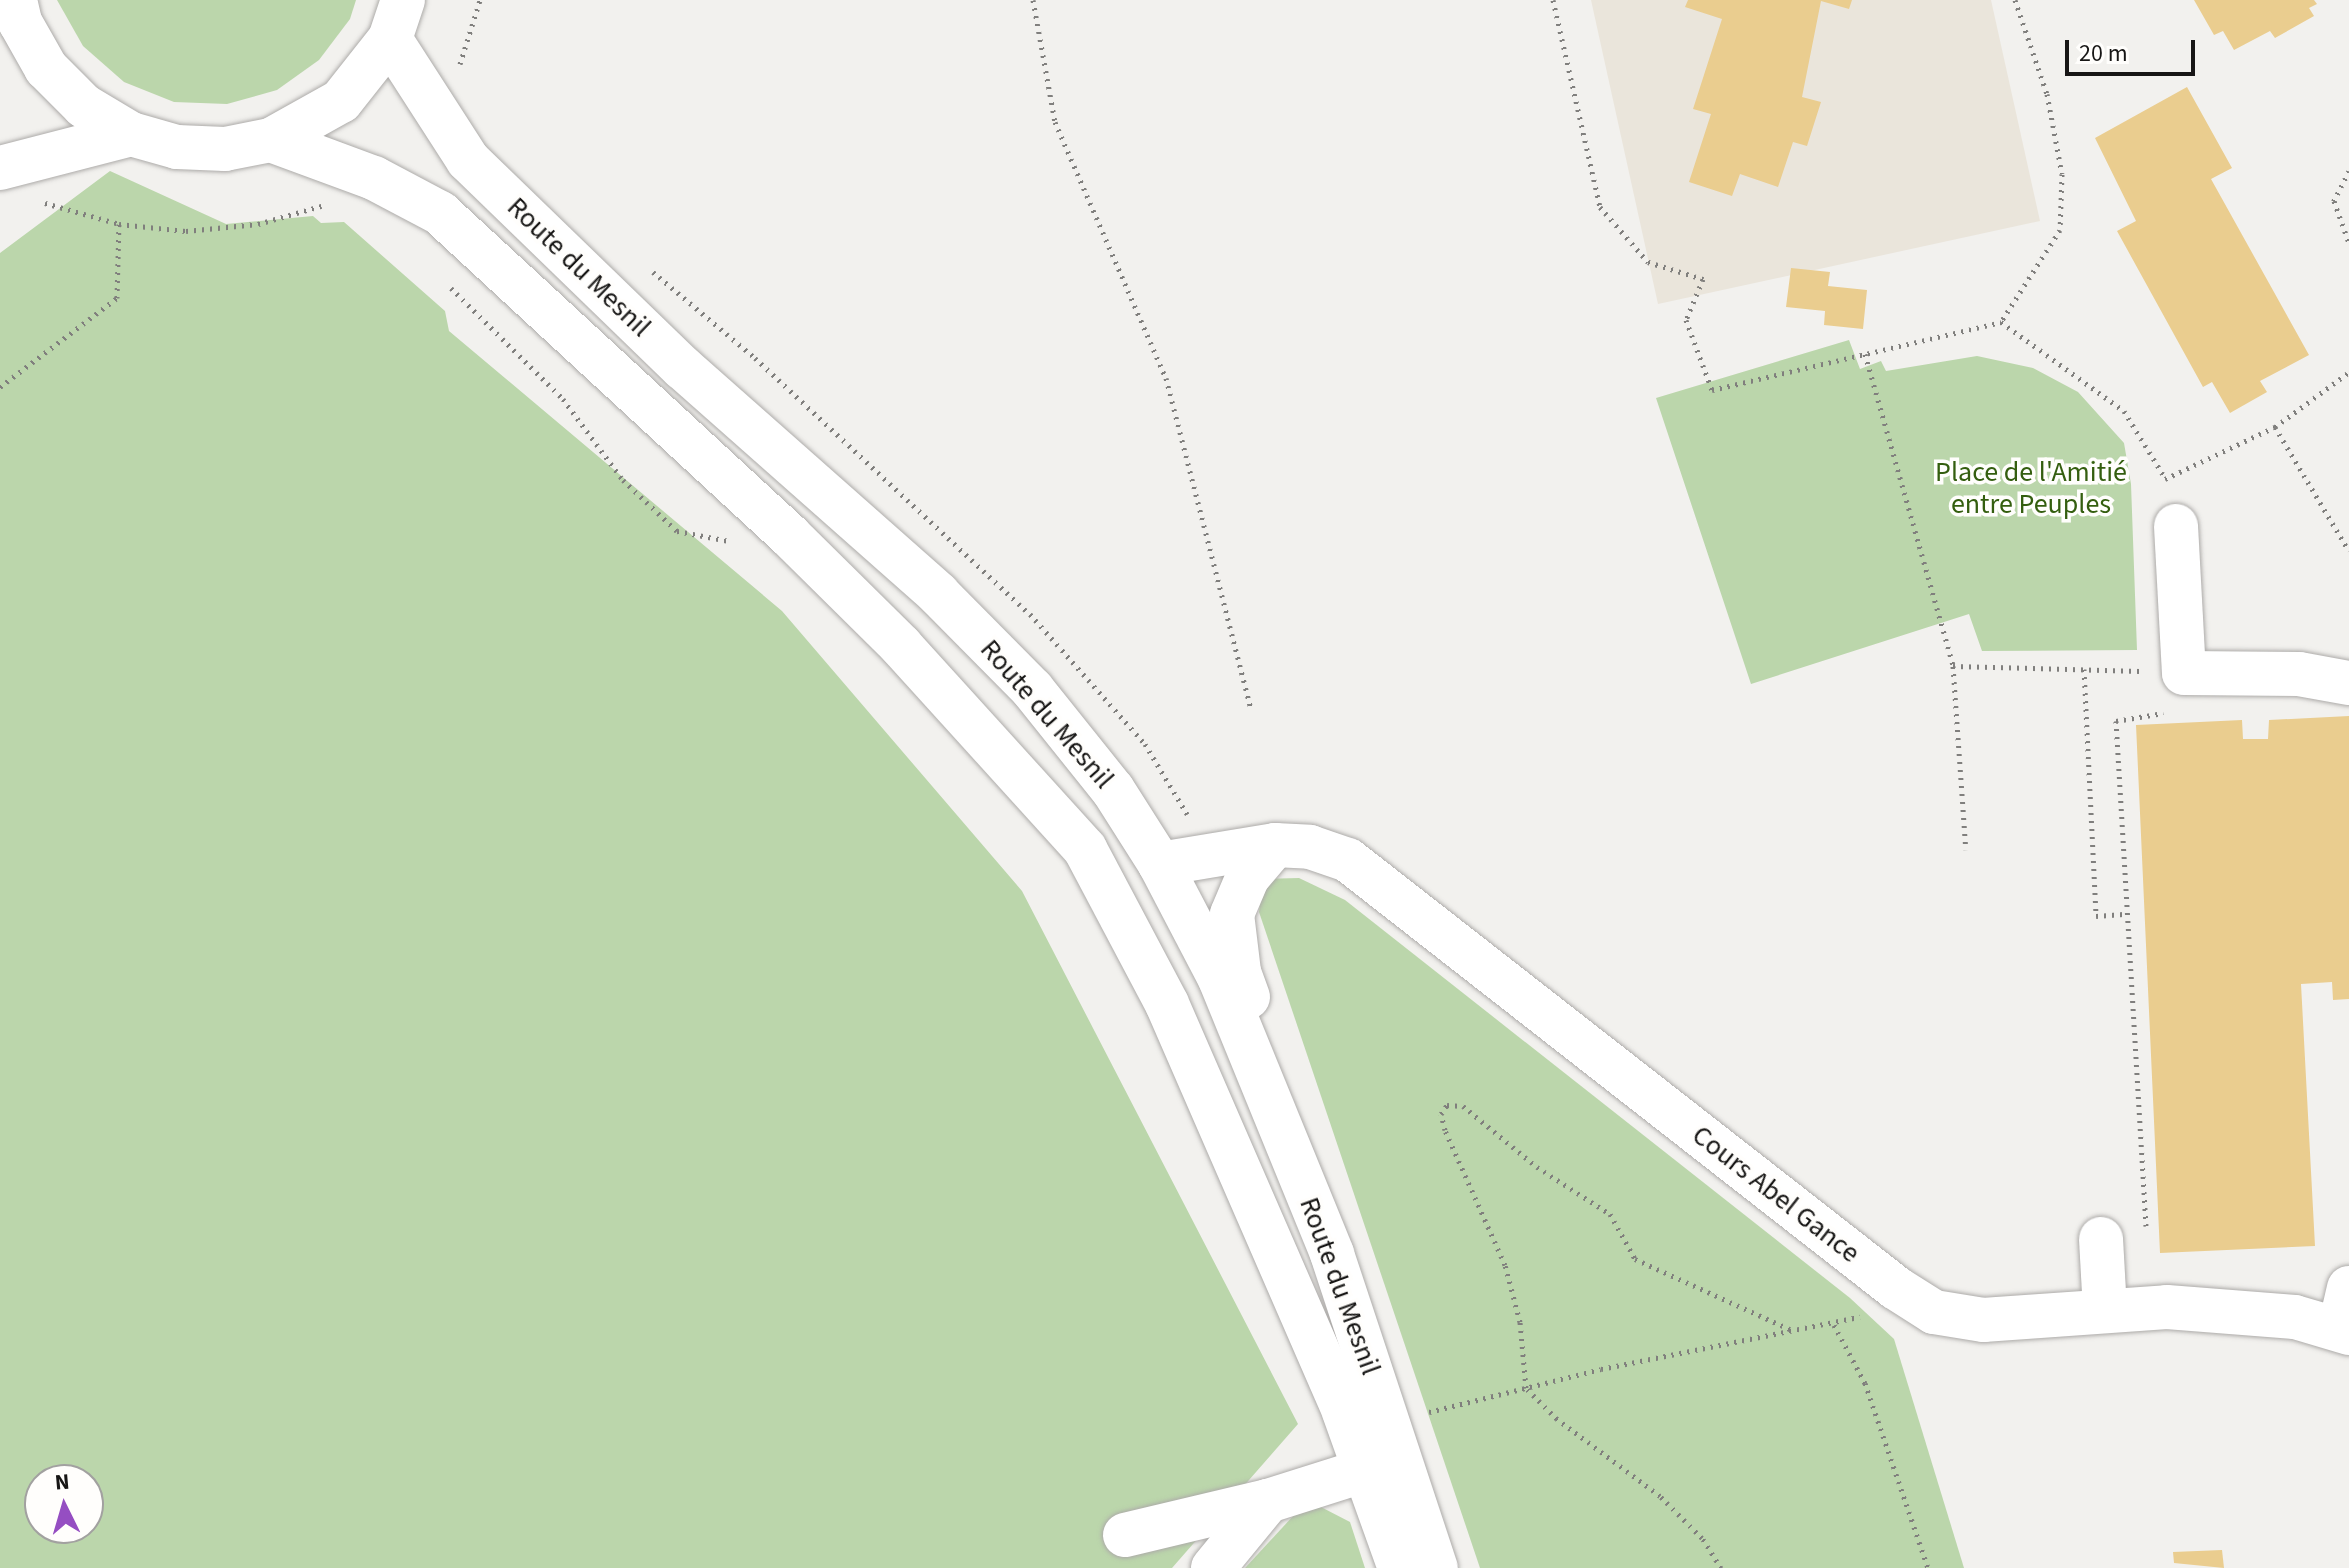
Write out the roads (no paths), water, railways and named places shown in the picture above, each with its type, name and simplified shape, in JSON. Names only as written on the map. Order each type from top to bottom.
[{"type":"street","points":[[15,0],[20,22],[46,68],[84,106],[131,134],[177,147],[225,149],[271,140],[341,101],[397,20]]},
{"type":"street","name":"Route du Mesnil","points":[[397,20],[468,160],[683,368],[938,594],[1032,689],[1113,790],[1160,864],[1220,979],[1332,1254],[1436,1568]]},
{"type":"street","points":[[1,167],[131,134]]},
{"type":"street","name":"Route du Mesnil","points":[[271,140],[374,178],[440,213],[790,536],[901,646],[1085,849],[1133,933],[1366,1470],[1400,1568]]},
{"type":"street","points":[[2176,526],[2175,673],[2299,674],[2349,683]]},
{"type":"street","points":[[901,646],[1049,763],[1118,848],[1160,864],[1133,933]]},
{"type":"street","points":[[1275,845],[1247,878],[1232,914],[1239,972],[1332,1254]]},
{"type":"street","name":"Cours Abel Gance","points":[[1160,864],[1275,845],[1310,847],[1348,860],[1896,1288],[1934,1312],[1983,1320],[2167,1307],[2295,1317],[2346,1316]]},
{"type":"street","points":[[2101,1239],[2105,1310]]},
{"type":"street","points":[[1125,1535],[1268,1501],[1366,1470]]},
{"type":"street","points":[[1213,1568],[1268,1501]]},
{"type":"park label","name":"Place de l'Amitié entre Peuples","points":[[2031,488]]}]
